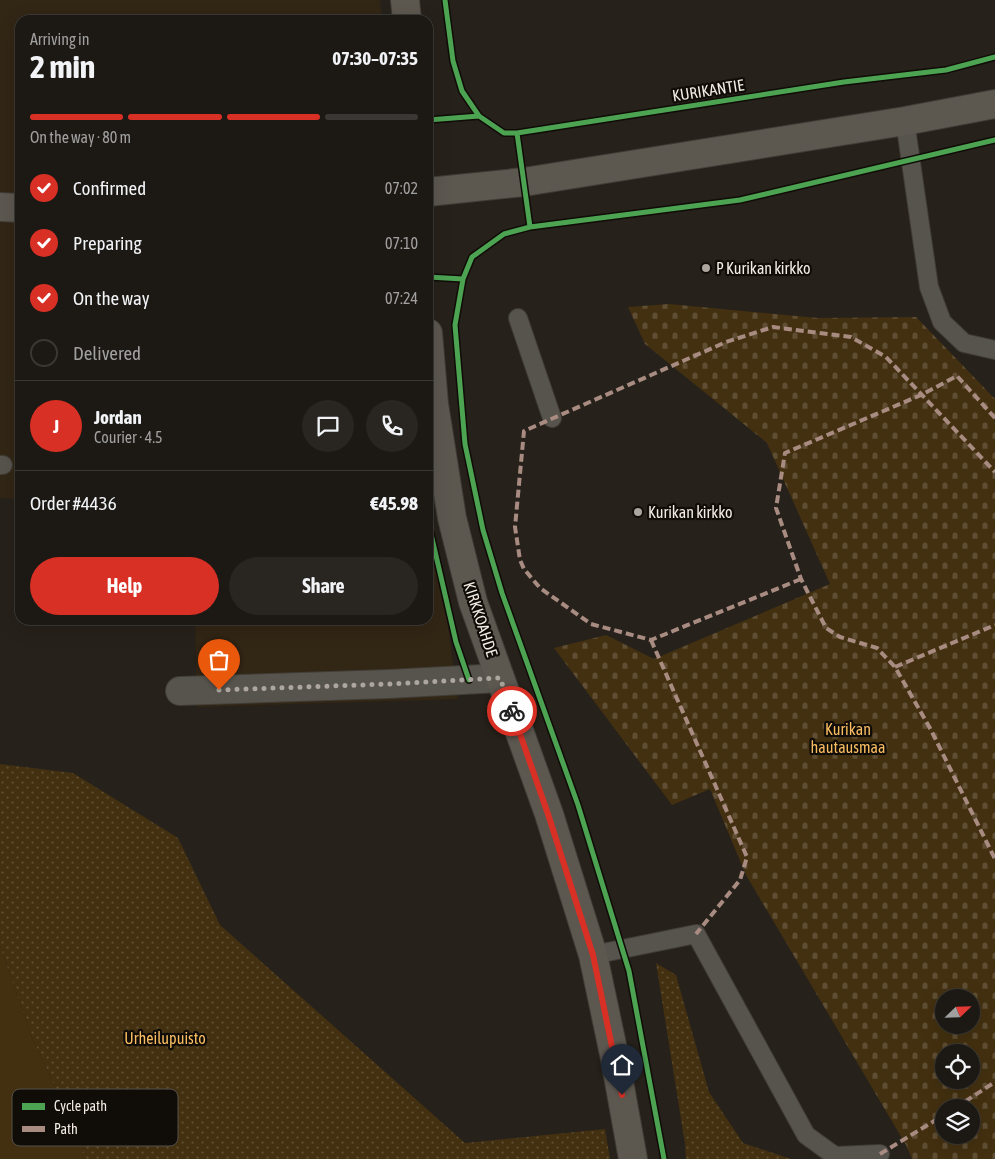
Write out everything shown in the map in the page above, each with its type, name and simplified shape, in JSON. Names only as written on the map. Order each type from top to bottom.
[{"type":"main road","points":[[405,0],[406,15]]},
{"type":"main road","points":[[433,191],[524,182],[905,121],[995,104]]},
{"type":"main road","points":[[0,207],[15,208]]},
{"type":"main road","name":"KIRKKOAHDE","points":[[433,392],[452,518],[473,602],[548,814],[593,955],[615,1059],[633,1159]]},
{"type":"street","points":[[180,691],[500,678]]},
{"type":"lane","points":[[905,121],[929,287],[942,322],[964,343],[995,350]]},
{"type":"lane","points":[[518,318],[552,418]]},
{"type":"lane","points":[[593,955],[696,934],[806,1135],[835,1156],[880,1154]]},
{"type":"shaded area","points":[[0,0],[380,0],[382,15],[15,15],[15,499],[0,498]]},
{"type":"shaded area","points":[[433,516],[458,699],[197,707],[195,625],[433,625]]},
{"type":"green space","name":"Kurikan hautausmaa","points":[[669,304],[818,318],[916,317],[995,399],[995,1159],[912,1159],[906,1145],[746,875],[710,789],[672,805],[554,648],[606,635],[654,659],[830,584],[767,443],[645,344],[628,307]]},
{"type":"green space","name":"Urheilupuisto","points":[[0,764],[73,773],[178,838],[220,925],[465,1143],[605,1129],[610,1159],[83,1159],[82,1146],[178,1146],[178,1089],[56,1089],[32,1037],[0,946]]},
{"type":"green space","points":[[0,946],[32,1037],[56,1089],[12,1089],[12,1146],[82,1146],[83,1159],[0,1159]]},
{"type":"green space","points":[[656,963],[676,975],[709,1092],[743,1143],[791,1159],[686,1159]]},
{"type":"marked path","points":[[801,579],[651,640],[591,624],[540,588],[524,569],[520,560],[515,527],[524,431],[726,342],[773,327],[851,337],[886,357],[995,472]]},
{"type":"marked path","points":[[995,418],[957,376],[921,395],[785,453],[776,508],[801,579],[826,628],[840,637],[877,648],[895,667],[931,730],[995,859]]},
{"type":"marked path","points":[[895,667],[995,625]]},
{"type":"marked path","points":[[651,640],[747,857],[740,880],[696,934]]},
{"type":"marked path","points":[[969,1099],[995,1082]]},
{"type":"marked path","points":[[880,1154],[935,1120]]},
{"type":"cycle path","points":[[445,0],[453,61],[462,91],[479,116]]},
{"type":"cycle path","name":"KURIKANTIE","points":[[433,120],[479,116],[504,133],[517,133],[844,82],[946,70],[995,57]]},
{"type":"cycle path","points":[[517,133],[530,227]]},
{"type":"cycle path","points":[[433,277],[463,279],[472,257],[504,234],[530,227],[740,200],[995,140]]},
{"type":"cycle path","points":[[463,279],[455,325],[465,444],[483,530],[502,593],[578,805],[629,971],[664,1159]]},
{"type":"cycle path","points":[[433,543],[456,642],[469,680]]},
{"type":"way so far","points":[[219,690],[500,678],[512,711]]},
{"type":"place","name":"P Kurikan kirkko","points":[[706,268]]},
{"type":"place","name":"Kurikan kirkko","points":[[638,512]]},
{"type":"route","points":[[512,711],[548,814],[593,955],[622,1095]]}]
